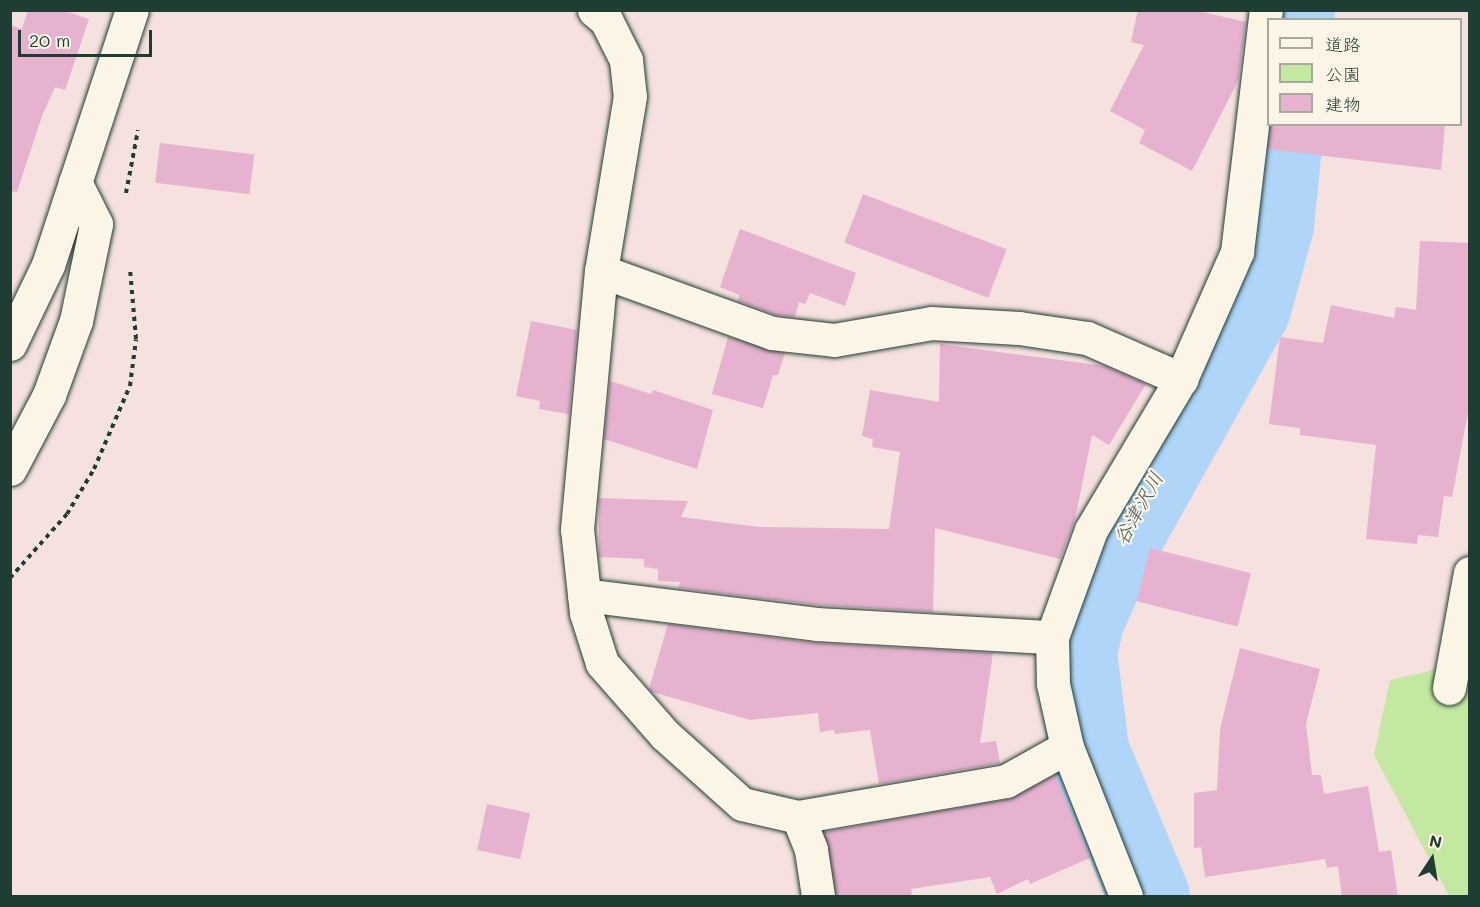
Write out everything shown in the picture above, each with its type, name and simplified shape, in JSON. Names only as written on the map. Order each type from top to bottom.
[{"type":"street","points":[[10,344],[48,265],[132,10]]},
{"type":"street","points":[[594,10],[606,20],[626,60],[630,96],[601,271],[577,529],[586,613],[602,663],[665,735],[742,804],[798,817],[1006,781],[1067,747]]},
{"type":"street","points":[[1126,897],[1067,747],[1053,684],[1052,637],[1091,530],[1181,379],[1237,252],[1266,10]]},
{"type":"street","points":[[10,469],[49,395],[76,321],[96,224],[75,182]]},
{"type":"street","points":[[601,271],[772,333],[834,340],[931,323],[1019,328],[1087,338],[1181,379]]},
{"type":"street","points":[[1449,688],[1470,573]]},
{"type":"street","points":[[584,595],[816,624],[1052,637]]},
{"type":"street","points":[[798,817],[811,850],[818,897]]},
{"type":"green space","points":[[1469,662],[1469,896],[1449,896],[1374,755],[1390,680]]},
{"type":"building","points":[[28,10],[62,10],[89,19],[65,90],[55,87],[42,116],[17,192],[10,191],[10,25],[22,29]]},
{"type":"building","points":[[1138,10],[1194,10],[1246,22],[1238,81],[1192,171],[1139,143],[1145,130],[1110,111],[1144,45],[1131,42]]},
{"type":"building","points":[[1271,126],[1445,126],[1441,170],[1268,149]]},
{"type":"building","points":[[160,143],[254,155],[249,194],[155,183]]},
{"type":"building","points":[[863,194],[1007,249],[988,298],[844,243]]},
{"type":"building","points":[[740,229],[856,273],[845,306],[810,293],[805,304],[799,302],[795,317],[776,315],[738,301],[739,295],[720,287]]},
{"type":"building","points":[[1420,241],[1470,243],[1470,402],[1452,497],[1444,496],[1438,537],[1418,535],[1417,544],[1366,539],[1376,445],[1300,435],[1300,428],[1269,424],[1280,337],[1323,343],[1331,305],[1394,318],[1396,307],[1416,310]]},
{"type":"building","points":[[531,321],[577,330],[569,414],[539,409],[540,401],[516,396]]},
{"type":"building","points":[[728,337],[785,353],[778,375],[773,375],[763,408],[712,394]]},
{"type":"building","points":[[940,344],[1105,366],[1146,384],[1109,445],[1092,435],[1075,520],[1060,559],[935,528],[933,612],[818,605],[678,588],[680,582],[658,581],[658,569],[644,567],[644,559],[599,557],[599,498],[688,501],[681,517],[759,527],[889,529],[900,452],[872,447],[873,439],[862,436],[870,390],[939,402]]},
{"type":"building","points":[[610,381],[651,394],[653,390],[713,410],[697,469],[604,439]]},
{"type":"building","points":[[1150,548],[1251,573],[1238,627],[1137,601]]},
{"type":"building","points":[[668,624],[815,643],[993,653],[980,743],[996,741],[1000,763],[879,784],[870,730],[835,734],[834,730],[820,732],[818,713],[750,720],[652,692],[649,689]]},
{"type":"building","points":[[1240,648],[1320,669],[1306,724],[1312,775],[1321,775],[1324,794],[1368,786],[1379,852],[1391,850],[1398,897],[1342,897],[1338,866],[1327,868],[1325,859],[1205,877],[1201,847],[1194,848],[1194,793],[1217,790],[1220,729]]},
{"type":"building","points":[[1055,775],[1090,858],[1030,884],[1028,879],[997,894],[990,877],[911,889],[912,897],[836,897],[824,832],[1009,799]]},
{"type":"building","points":[[487,804],[530,813],[520,859],[477,850]]},
{"type":"waterway","name":"谷津沢川","points":[[1293,18],[1294,10]]},
{"type":"waterway","name":"谷津沢川","points":[[1149,896],[1088,750],[1076,652],[1084,618],[1112,555],[1250,308],[1273,225],[1283,126]]}]
